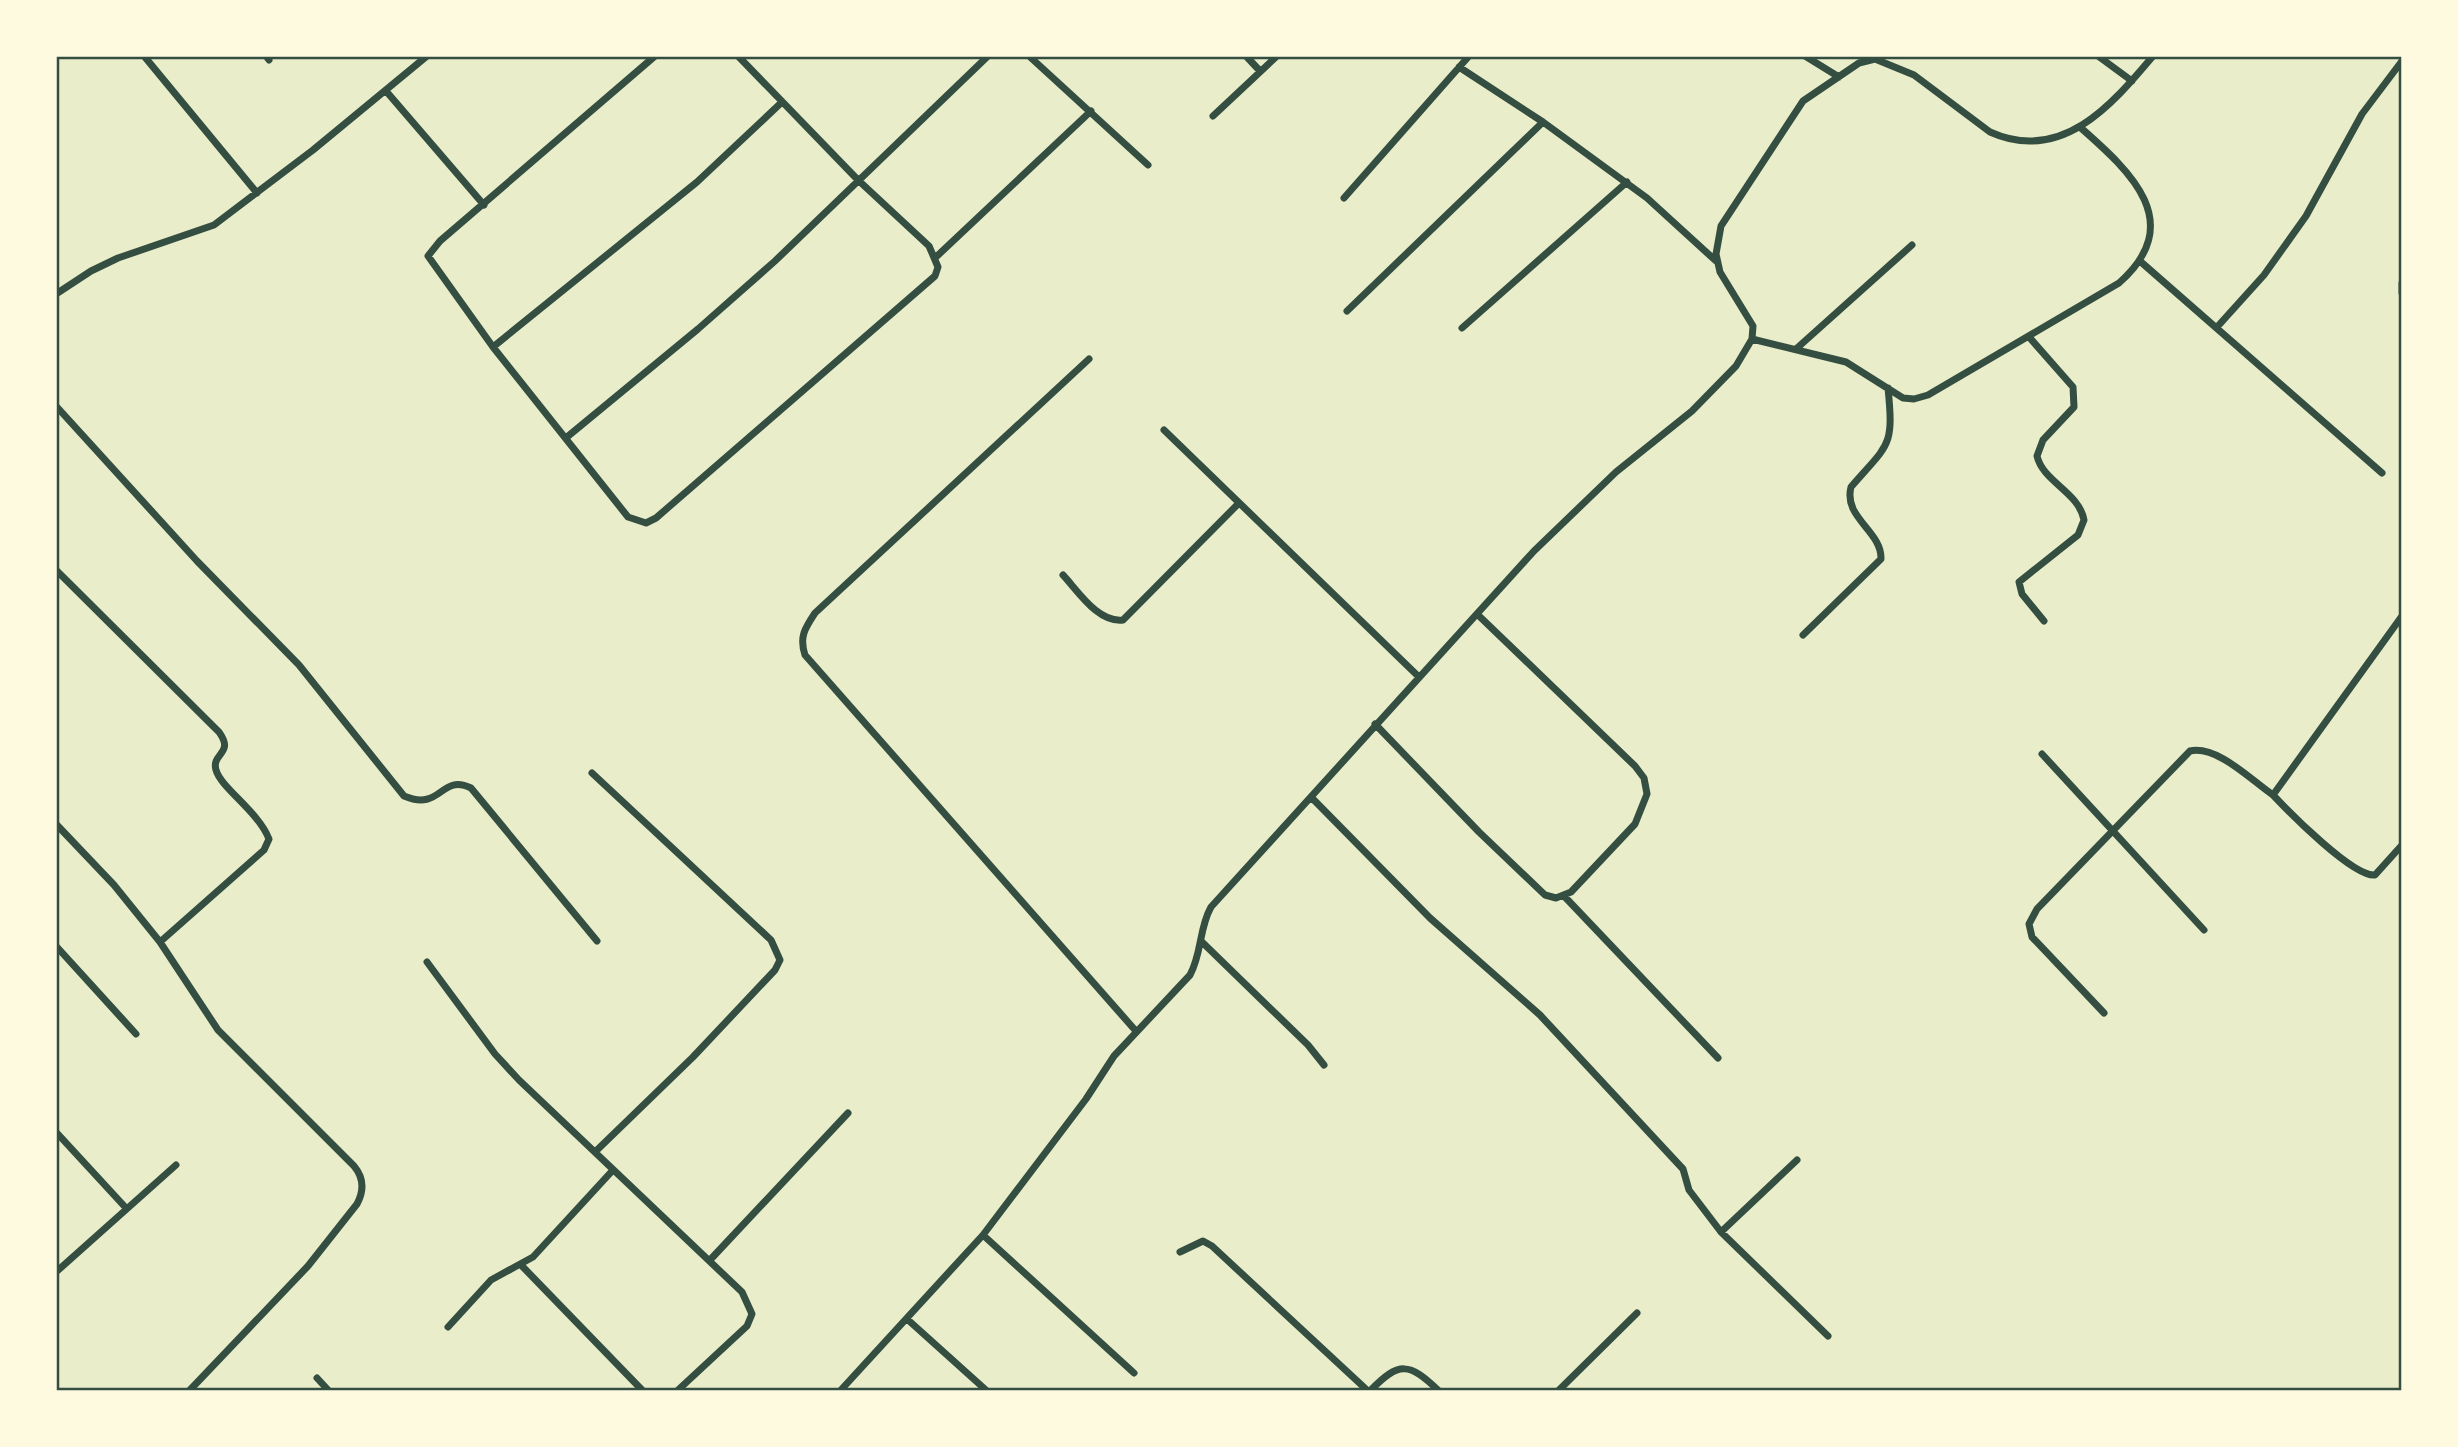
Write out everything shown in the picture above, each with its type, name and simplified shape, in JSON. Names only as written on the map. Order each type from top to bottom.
[{"type":"street","points":[[144,56],[257,193]]},
{"type":"street","points":[[56,294],[91,271],[118,258],[214,225],[427,56]]},
{"type":"street","points":[[655,56],[440,241],[428,256],[493,347],[628,517],[646,523],[656,518],[935,276],[938,267],[936,257],[929,246],[858,180],[738,56]]},
{"type":"street","points":[[567,437],[698,329],[988,56]]},
{"type":"street","points":[[1029,56],[1148,165]]},
{"type":"street","points":[[1246,56],[1260,71]]},
{"type":"street","points":[[1213,116],[1277,56]]},
{"type":"street","points":[[1344,198],[1469,56]]},
{"type":"street","points":[[1805,56],[1839,76]]},
{"type":"street","points":[[2098,56],[2132,81]]},
{"type":"street","points":[[840,1391],[983,1235],[1135,1030],[1189,975],[1198,960],[1205,918],[1211,906],[1534,551],[1616,472],[1692,411],[1729,375],[1752,339],[1750,319],[1723,279],[1717,262],[1721,226],[1731,206],[1803,101],[1868,59],[1882,60],[1914,75],[1963,114],[2003,138],[2041,140],[2081,128],[2132,81],[2153,56]]},
{"type":"street","points":[[2218,326],[2264,275],[2306,216],[2362,114],[2402,61]]},
{"type":"street","points":[[1460,67],[1627,182],[1717,262]]},
{"type":"street","points":[[386,91],[484,205]]},
{"type":"street","points":[[493,347],[697,182],[782,102]]},
{"type":"street","points":[[936,257],[1091,111]]},
{"type":"street","points":[[1347,311],[1543,122]]},
{"type":"street","points":[[1752,339],[1846,362],[1908,399],[1928,395],[2119,284],[2141,262],[2147,239],[2146,199],[2122,164],[2081,128]]},
{"type":"street","points":[[1462,328],[1627,182]]},
{"type":"street","points":[[1796,349],[1912,245]]},
{"type":"street","points":[[2141,262],[2218,326],[2382,473]]},
{"type":"street","points":[[2402,283],[2402,293]]},
{"type":"street","points":[[2029,337],[2073,387],[2074,407],[2043,440],[2037,456],[2042,467],[2077,503],[2084,520],[2078,535],[2019,582],[2022,594],[2044,621]]},
{"type":"street","points":[[1089,359],[816,613],[803,634],[801,643],[805,655],[1135,1030]]},
{"type":"street","points":[[1803,635],[1881,559],[1879,549],[1850,508],[1849,493],[1851,487],[1889,442],[1891,425],[1888,388]]},
{"type":"street","points":[[56,406],[197,561],[299,665],[404,796],[415,801],[428,800],[450,784],[461,783],[471,788],[597,941]]},
{"type":"street","points":[[1164,430],[1419,677]]},
{"type":"street","points":[[1063,575],[1099,613],[1108,618],[1123,620],[1238,504]]},
{"type":"street","points":[[56,570],[219,732],[225,740],[225,749],[216,761],[215,769],[219,778],[256,814],[269,839],[264,850],[160,942]]},
{"type":"street","points":[[1476,614],[1635,766],[1644,778],[1647,794],[1635,824],[1564,896]]},
{"type":"street","points":[[2273,795],[2402,616]]},
{"type":"street","points":[[1375,724],[1530,884],[1545,895],[1564,896],[1718,1058]]},
{"type":"street","points":[[2104,1013],[2032,937],[2029,924],[2037,909],[2183,755],[2197,749],[2214,754],[2273,795],[2310,833],[2364,874],[2375,876],[2402,845]]},
{"type":"street","points":[[2042,754],[2114,829],[2204,930]]},
{"type":"street","points":[[592,773],[771,940],[780,960],[775,970],[693,1057],[596,1151]]},
{"type":"street","points":[[1312,798],[1430,918],[1540,1016],[1683,1168],[1689,1190],[1721,1232],[1828,1336]]},
{"type":"street","points":[[56,824],[114,885],[160,942],[218,1030],[354,1166],[362,1181],[362,1194],[357,1204],[308,1266],[189,1391]]},
{"type":"street","points":[[1202,942],[1308,1045],[1324,1065]]},
{"type":"street","points":[[56,946],[136,1034]]},
{"type":"street","points":[[427,962],[495,1054],[742,1292],[752,1314],[747,1326],[677,1391]]},
{"type":"street","points":[[710,1260],[848,1113]]},
{"type":"street","points":[[56,1132],[126,1208]]},
{"type":"street","points":[[1721,1232],[1797,1160]]},
{"type":"street","points":[[56,1272],[176,1165]]},
{"type":"street","points":[[449,1327],[491,1280],[522,1266],[613,1170]]},
{"type":"street","points":[[983,1235],[1134,1373]]},
{"type":"street","points":[[1180,1252],[1203,1241],[1212,1246],[1369,1391],[1386,1374],[1401,1367],[1415,1370],[1439,1391]]},
{"type":"street","points":[[522,1266],[643,1391]]},
{"type":"street","points":[[1558,1391],[1637,1313]]},
{"type":"street","points":[[907,1319],[987,1391]]},
{"type":"street","points":[[317,1378],[329,1391]]}]
